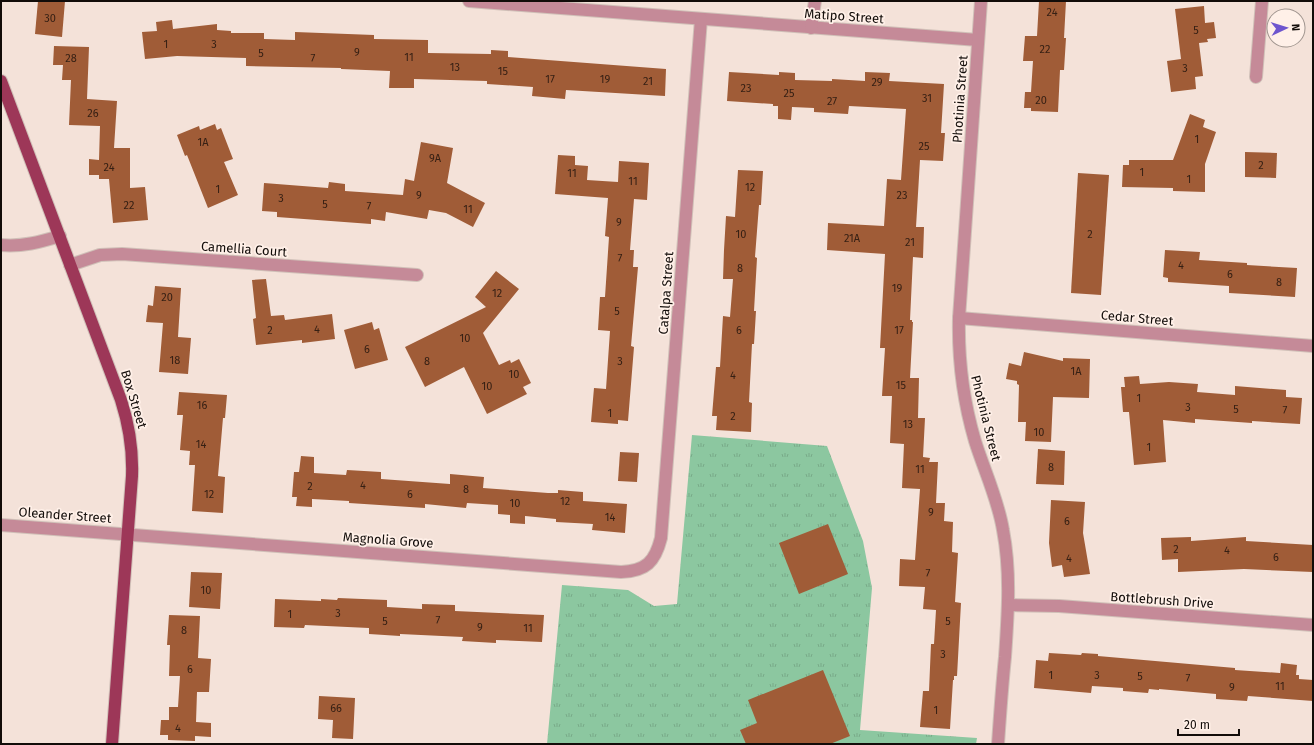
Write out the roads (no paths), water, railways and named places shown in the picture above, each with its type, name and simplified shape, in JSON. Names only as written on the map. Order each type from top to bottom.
[{"type":"main road","name":"Box Street","points":[[1,81],[121,400],[128,420],[132,439],[133,458],[112,744]]},
{"type":"street","name":"Matipo Street","points":[[469,1],[978,40]]},
{"type":"street","points":[[811,28],[815,1]]},
{"type":"street","name":"Photinia Street","points":[[981,1],[959,318],[959,365],[963,390],[975,440],[998,508],[1003,529],[1008,573],[1008,605],[998,744]]},
{"type":"street","points":[[1256,77],[1262,1]]},
{"type":"street","name":"Catalpa Street","points":[[646,566],[658,551],[661,538],[701,19]]},
{"type":"street","points":[[1,245],[30,244],[60,236]]},
{"type":"street","name":"Camellia Court","points":[[70,265],[100,255],[122,254],[417,275]]},
{"type":"street","name":"Cedar Street","points":[[959,318],[1313,346]]},
{"type":"street","name":"Oleander Street","points":[[1,524],[128,534]]},
{"type":"street","name":"Magnolia Grove","points":[[128,534],[621,572],[638,570],[646,566]]},
{"type":"street","name":"Bottlebrush Drive","points":[[1008,605],[1059,606],[1313,626]]}]
